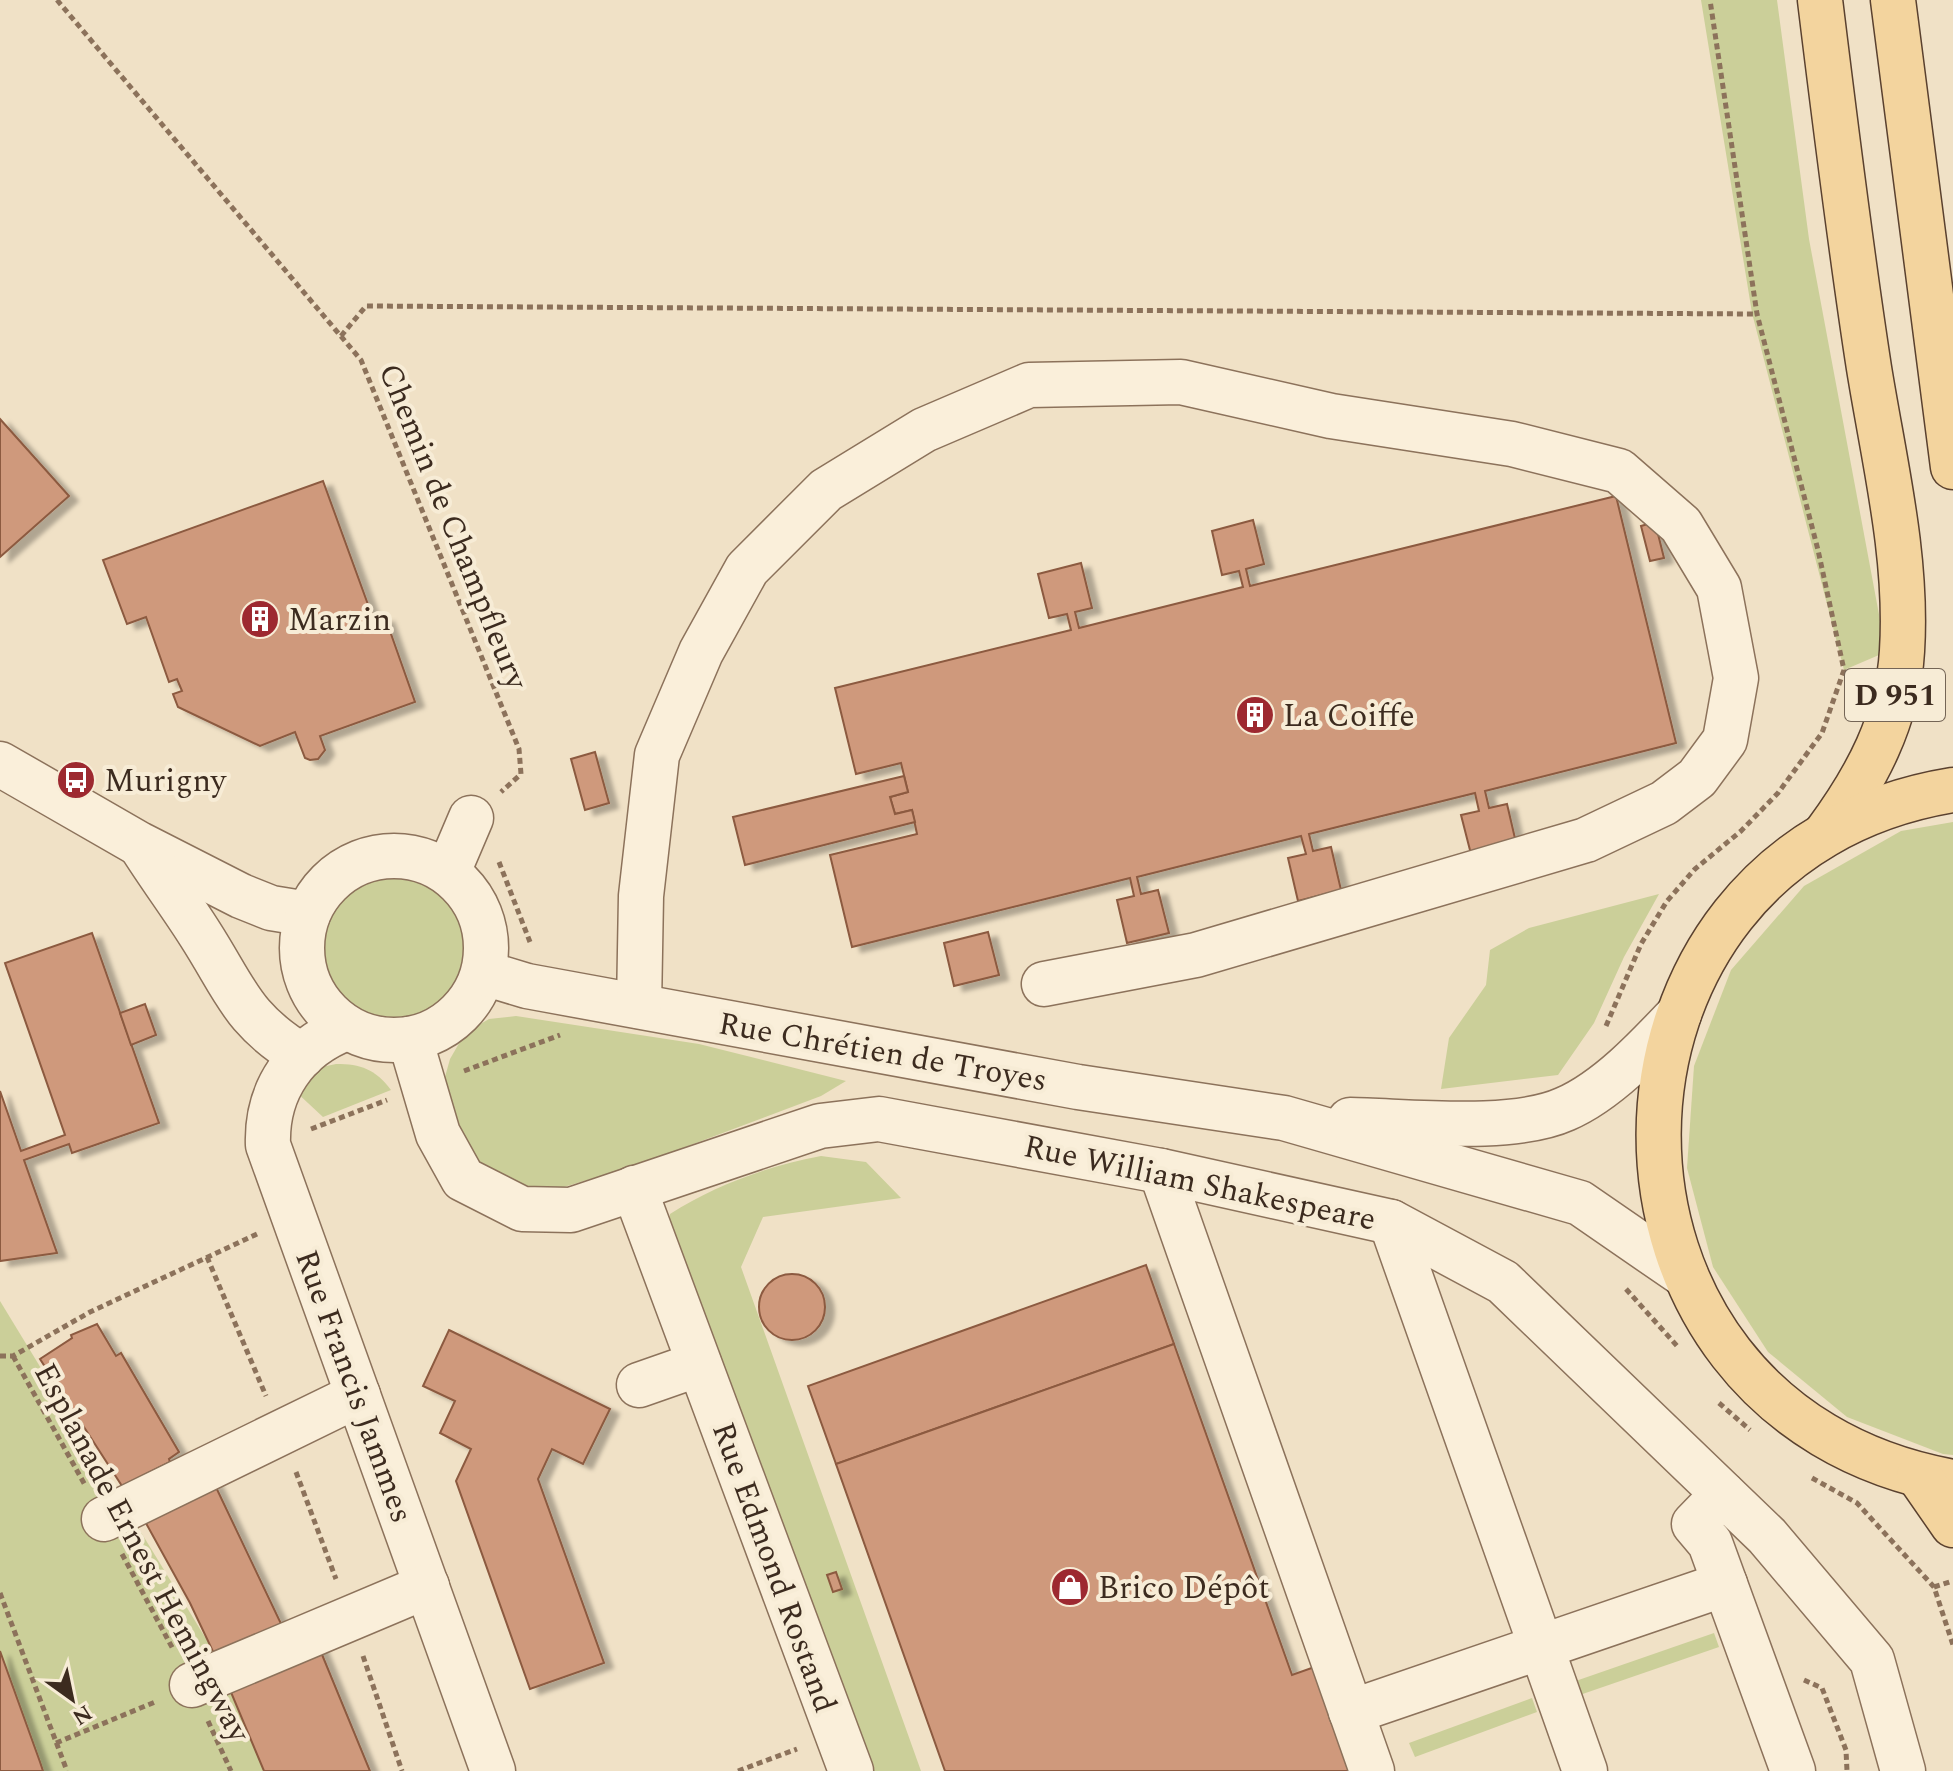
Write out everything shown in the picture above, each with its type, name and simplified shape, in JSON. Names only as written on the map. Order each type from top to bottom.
[{"type":"main road","name":"D 951","points":[[1820,0],[1851,249],[1902,583],[1902,653],[1894,702],[1879,747],[1859,789],[1821,840]]},
{"type":"main road","points":[[1893,0],[1949,409],[1953,467]]},
{"type":"main road","points":[[1953,790],[1877,811],[1821,840],[1775,874],[1735,915],[1703,963],[1679,1014],[1662,1074],[1657,1156],[1666,1217],[1686,1276],[1721,1339],[1769,1393],[1839,1444],[1936,1479],[1953,1525]]},
{"type":"street","points":[[639,1006],[641,896],[657,755],[701,652],[747,569],[826,490],[924,430],[1029,385],[1181,382],[1331,416],[1512,444],[1619,471],[1681,525],[1719,588],[1736,678],[1725,740],[1697,778],[1664,803],[1586,840],[1196,955],[1044,984]]},
{"type":"street","points":[[0,764],[139,844],[251,900],[271,908],[308,914]]},
{"type":"street","points":[[448,872],[475,814]]},
{"type":"street","points":[[139,844],[200,934],[244,1008],[268,1035],[302,1056]]},
{"type":"street","points":[[396,855],[423,859],[448,872],[469,892],[482,917],[487,945],[484,973],[473,997],[457,1017],[435,1031],[410,1039],[388,1041],[347,1028],[326,1011],[311,990],[303,965],[302,939],[308,914],[322,890],[343,871],[368,859],[396,855]]},
{"type":"street","name":"Rue Chrétien de Troyes","points":[[484,973],[527,986],[1078,1087],[1284,1118],[1496,1124],[1565,1110],[1632,1064],[1679,1014]]},
{"type":"street","name":"Rue Francis Jammes","points":[[347,1028],[322,1037],[277,1087],[267,1120],[268,1145],[493,1771]]},
{"type":"street","points":[[410,1039],[438,1134],[463,1179],[522,1209],[571,1210],[634,1188]]},
{"type":"street","name":"Rue Chrétien de Troyes","points":[[1284,1118],[1580,1203],[1686,1276]]},
{"type":"street","name":"Rue William Shakespeare","points":[[634,1188],[820,1126],[879,1119],[1161,1171],[1391,1222],[1503,1282],[1767,1536],[1872,1660],[1903,1771]]},
{"type":"street","points":[[1161,1171],[1372,1771]]},
{"type":"street","name":"Rue Edmond Rostand","points":[[634,1188],[844,1753]]},
{"type":"street","points":[[1391,1222],[1585,1771]]},
{"type":"street","points":[[639,1385],[699,1364]]},
{"type":"street","points":[[104,1519],[358,1395]]},
{"type":"street","points":[[1723,1494],[1694,1524],[1710,1543],[1793,1771]]},
{"type":"street","points":[[1351,1712],[1725,1584]]},
{"type":"street","points":[[176,1692],[427,1586]]},
{"type":"path","name":"Chemin de Champfleury","points":[[57,0],[361,360],[519,749],[521,774],[475,814]]},
{"type":"path","points":[[341,336],[366,306],[1757,314]]},
{"type":"path","points":[[475,814],[535,954]]},
{"type":"path","points":[[0,1356],[13,1356],[90,1312],[294,1216]]},
{"type":"path","points":[[207,1257],[281,1433]]},
{"type":"path","name":"Esplanade Ernest Hemingway","points":[[13,1356],[104,1519],[176,1692],[231,1771]]},
{"type":"path","points":[[1934,1587],[1953,1581]]},
{"type":"path","points":[[0,1593],[67,1771]]},
{"type":"path","points":[[1799,1677],[1822,1688],[1846,1750],[1847,1771]]},
{"type":"path","points":[[56,1743],[176,1692]]},
{"type":"path","points":[[738,1771],[844,1753]]},
{"type":"green space","points":[[1701,0],[1777,0],[1809,239],[1886,652],[1844,670],[1752,313]]},
{"type":"green space","points":[[1953,822],[1953,1455],[1943,1454],[1847,1417],[1768,1352],[1713,1267],[1687,1168],[1694,1066],[1731,970],[1804,886],[1901,831]]},
{"type":"green space","points":[[394,878],[421,884],[444,899],[459,922],[465,949],[459,976],[444,999],[421,1014],[394,1020],[367,1014],[344,999],[329,976],[323,949],[329,922],[344,899],[367,884]]},
{"type":"green space","points":[[1659,894],[1624,957],[1594,1023],[1558,1075],[1441,1089],[1449,1038],[1486,985],[1490,950],[1529,928]]},
{"type":"green space","points":[[516,1016],[699,1044],[846,1081],[821,1096],[640,1164],[544,1193],[486,1179],[465,1151],[441,1091],[450,1059],[465,1033],[489,1019]]},
{"type":"green space","points":[[336,1064],[367,1069],[391,1090],[323,1117],[294,1090],[308,1070]]},
{"type":"green space","points":[[821,1156],[866,1162],[901,1198],[763,1217],[741,1267],[921,1771],[854,1771],[666,1240],[670,1214],[705,1194],[781,1165]]},
{"type":"green space","points":[[0,1301],[236,1688],[264,1771],[30,1771],[0,1685]]},
{"type":"green space","points":[[1714,1633],[1719,1647],[1571,1698],[1567,1684]]},
{"type":"green space","points":[[1532,1698],[1537,1712],[1415,1757],[1409,1743]]},
{"type":"building","points":[[0,419],[69,496],[0,557]]},
{"type":"building","name":"Marzin","points":[[323,481],[374,621],[385,617],[415,702],[320,736],[325,750],[318,759],[310,760],[305,758],[295,732],[260,746],[178,707],[173,694],[182,691],[177,679],[169,682],[146,617],[127,624],[103,560]]},
{"type":"building","name":"La Coiffe","points":[[1616,496],[1676,743],[1485,791],[1489,808],[1507,804],[1517,847],[1472,858],[1461,815],[1479,811],[1475,793],[1309,834],[1313,851],[1331,847],[1341,890],[1298,901],[1288,858],[1306,854],[1301,836],[1137,877],[1141,894],[1158,890],[1169,933],[1127,943],[1117,900],[1134,896],[1130,878],[852,947],[830,855],[917,834],[912,810],[895,814],[890,797],[908,792],[901,763],[856,774],[835,688],[1071,630],[1067,614],[1049,618],[1038,574],[1081,563],[1092,608],[1075,612],[1079,628],[1243,587],[1239,571],[1222,575],[1212,531],[1253,520],[1264,564],[1246,569],[1250,586]]},
{"type":"building","points":[[1655,522],[1664,558],[1650,561],[1641,526]]},
{"type":"building","points":[[595,752],[609,803],[585,810],[571,759]]},
{"type":"building","points":[[904,776],[908,792],[890,797],[895,814],[912,810],[915,822],[745,865],[733,817]]},
{"type":"building","points":[[988,932],[999,975],[954,986],[944,943]]},
{"type":"building","points":[[92,933],[159,1123],[72,1153],[69,1144],[24,1160],[57,1253],[0,1261],[0,1091],[21,1151],[65,1135],[5,963]]},
{"type":"building","points":[[145,1004],[156,1035],[131,1045],[120,1013]]},
{"type":"building","points":[[1146,1265],[1174,1344],[836,1464],[808,1386]]},
{"type":"building","points":[[792,1274],[805,1277],[815,1284],[822,1294],[825,1307],[822,1320],[815,1330],[805,1337],[792,1340],[779,1337],[769,1330],[762,1320],[759,1307],[762,1294],[769,1284],[779,1277]]},
{"type":"building","points":[[97,1324],[116,1356],[121,1353],[179,1452],[169,1459],[170,1462],[122,1486],[40,1359],[72,1338],[71,1335]]},
{"type":"building","points":[[449,1330],[610,1409],[583,1464],[552,1449],[538,1479],[604,1663],[530,1689],[456,1481],[471,1449],[440,1433],[455,1401],[423,1386]]},
{"type":"building","name":"Brico Dépôt","points":[[1174,1344],[1292,1675],[1320,1665],[1357,1771],[945,1771],[836,1464]]},
{"type":"building","points":[[213,1481],[284,1630],[217,1660],[142,1516]]},
{"type":"building","points":[[836,1572],[842,1589],[833,1592],[827,1575]]},
{"type":"building","points":[[316,1640],[370,1771],[264,1771],[225,1678]]},
{"type":"building","points":[[0,1651],[40,1762],[43,1771],[0,1771]]},
{"type":"place","name":"Marzin","points":[[260,619]]},
{"type":"place","name":"La Coiffe","points":[[1255,715]]},
{"type":"place","name":"Murigny","points":[[76,780]]},
{"type":"place","name":"Brico Dépôt","points":[[1070,1587]]}]
